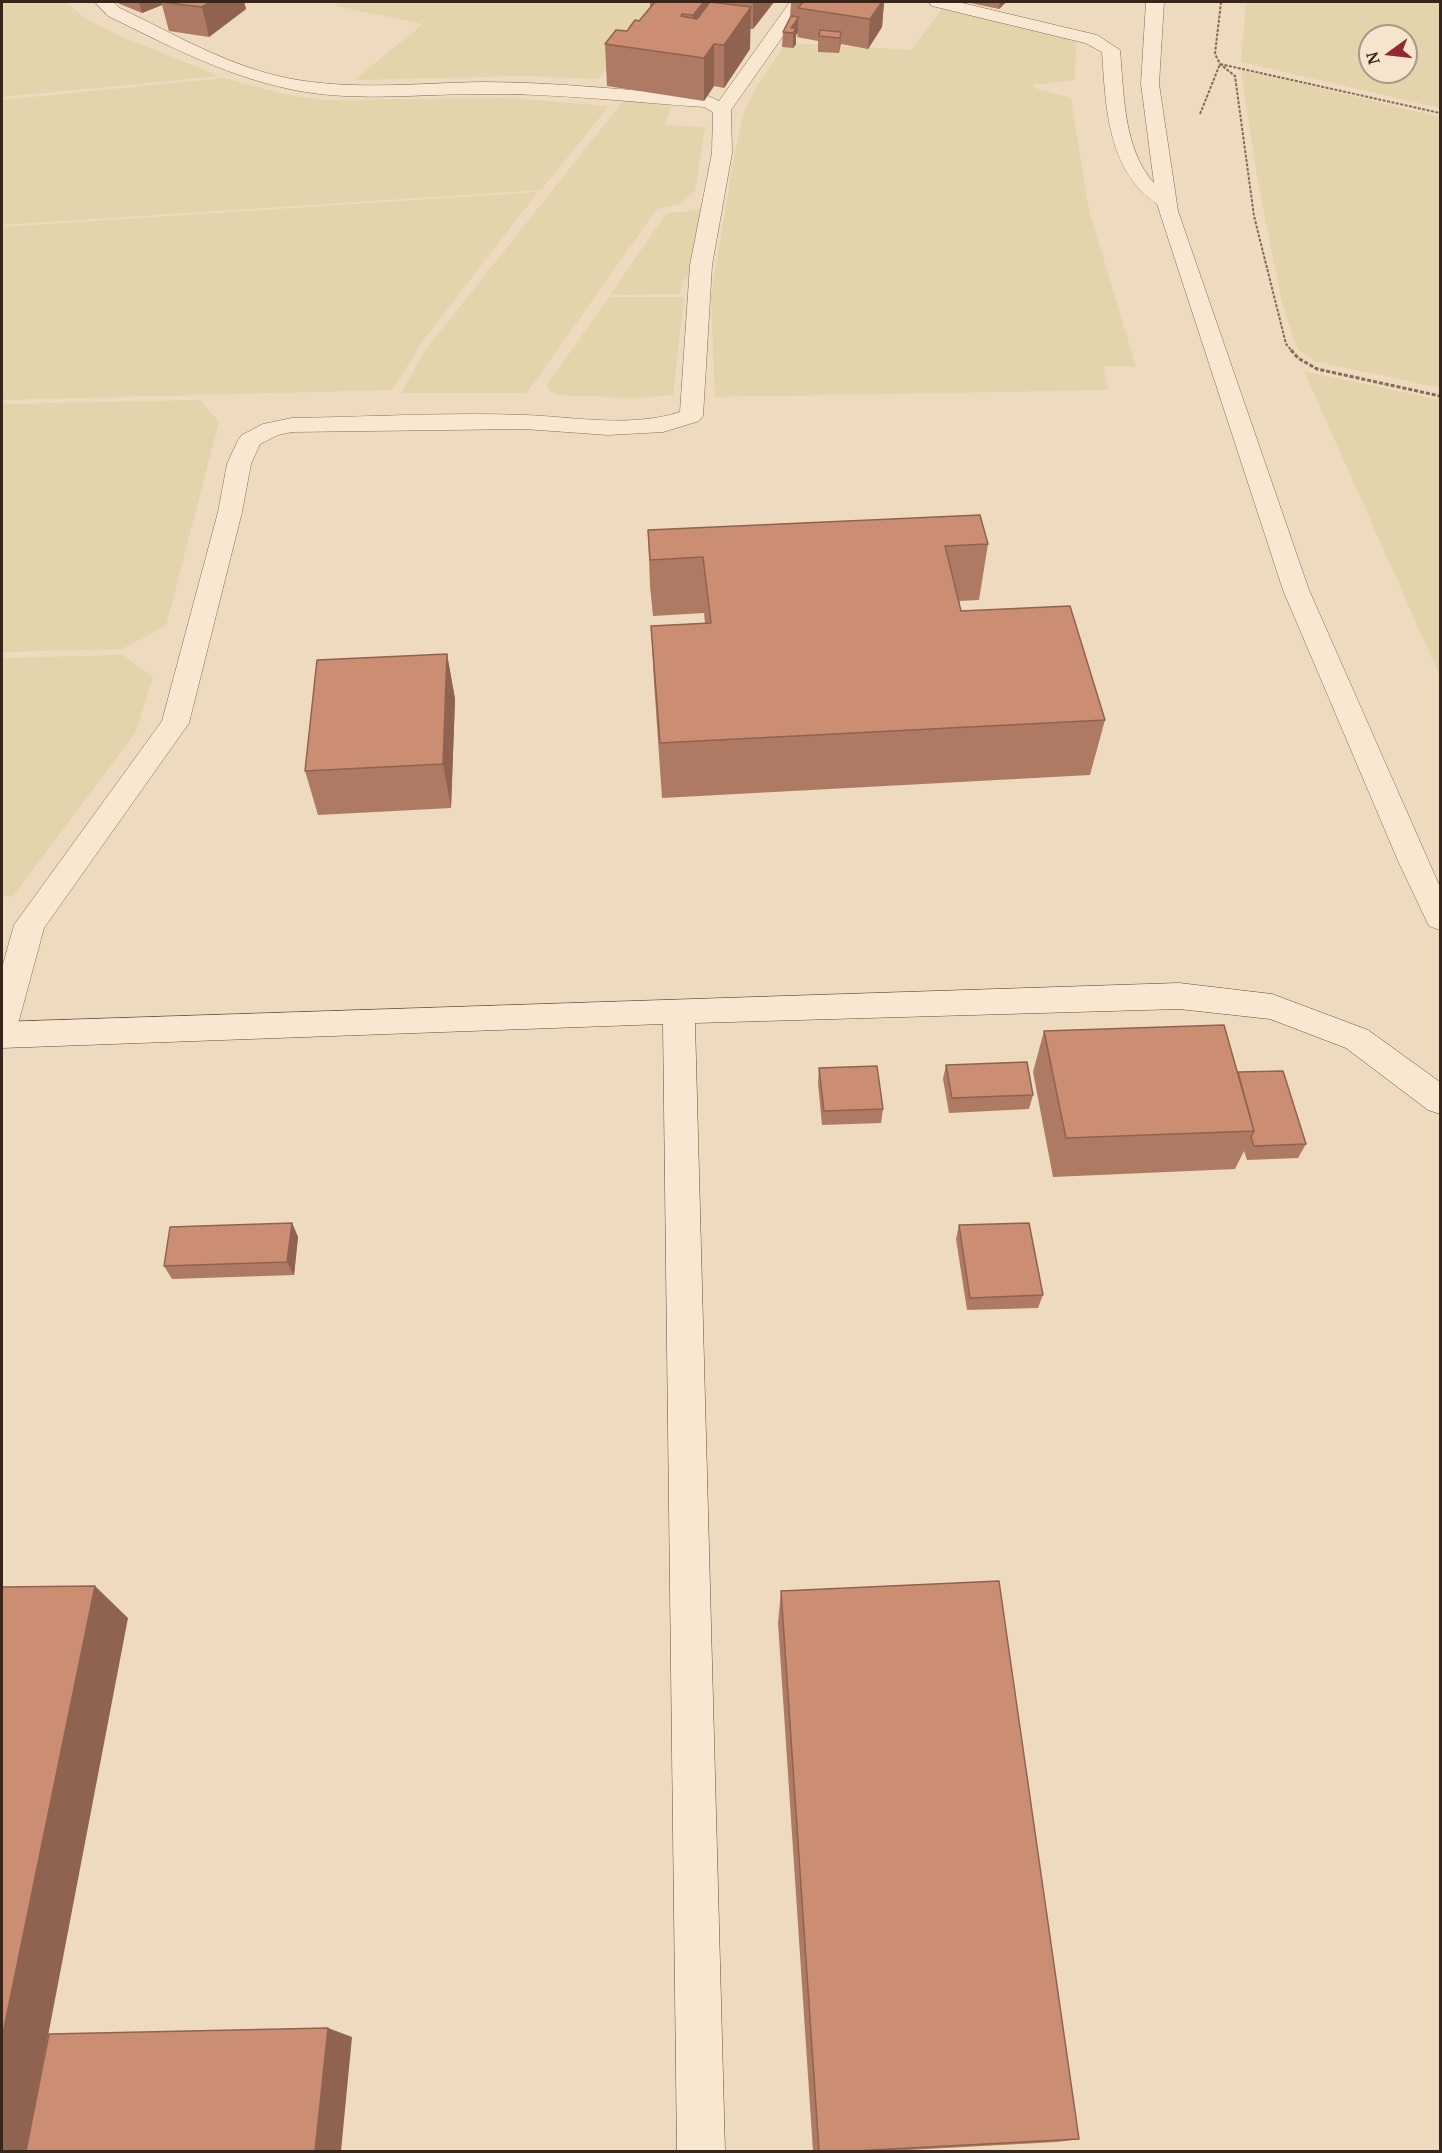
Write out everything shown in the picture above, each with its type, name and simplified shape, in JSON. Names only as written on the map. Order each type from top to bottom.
[{"type":"street","points":[[103,2],[114,12],[220,64],[285,83],[332,91],[391,92],[482,88],[685,100],[708,102],[722,110]]},
{"type":"street","points":[[5,1011],[29,925],[175,723],[230,512],[239,464],[250,440],[271,429],[291,425],[524,422],[608,428],[663,425],[691,416],[701,265],[722,153],[722,110],[798,2]]},
{"type":"street","points":[[938,2],[1092,39],[1111,50],[1117,115],[1130,164],[1146,187],[1166,201]]},
{"type":"street","points":[[1155,2],[1150,84],[1166,201],[1296,590],[1440,918]]},
{"type":"street","points":[[2,1035],[1179,996],[1272,1007],[1357,1039],[1440,1100]]},
{"type":"street","points":[[679,1011],[701,2151]]},
{"type":"path","points":[[1221,2],[1215,54],[1220,64],[1235,76],[1254,216],[1286,344],[1298,358],[1317,369],[1440,396]]},
{"type":"path","points":[[1220,64],[1440,113]]},
{"type":"path","points":[[1199,117],[1220,64]]},
{"type":"shaded area","points":[[2,2],[65,2],[84,17],[117,35],[219,76],[2,97]]},
{"type":"shaded area","points":[[342,2],[672,2],[598,79],[526,76],[354,80],[423,24],[336,6]]},
{"type":"shaded area","points":[[1246,2],[1440,2],[1440,108],[1241,62]]},
{"type":"shaded area","points":[[946,3],[1060,31],[1076,41],[1075,80],[1033,85],[1034,88],[1071,98],[1089,211],[1136,366],[1103,366],[1109,390],[715,397],[711,298],[734,157],[743,116],[756,87],[786,43],[912,50]]},
{"type":"shaded area","points":[[1241,71],[1440,117],[1440,388],[1314,361],[1299,350],[1281,298],[1258,183]]},
{"type":"shaded area","points":[[223,78],[293,96],[325,100],[507,98],[609,106],[541,190],[2,225],[2,100]]},
{"type":"shaded area","points":[[624,100],[672,104],[665,125],[705,127],[695,191],[679,204],[657,209],[527,393],[401,393],[424,352]]},
{"type":"shaded area","points":[[538,192],[425,338],[392,390],[2,400],[2,227]]},
{"type":"shaded area","points":[[703,209],[690,277],[683,280],[680,294],[610,295],[666,214]]},
{"type":"shaded area","points":[[609,297],[684,297],[673,395],[634,398],[560,395],[550,392],[547,385]]},
{"type":"shaded area","points":[[1304,371],[1440,400],[1440,676]]},
{"type":"shaded area","points":[[200,400],[219,422],[166,626],[122,649],[2,652],[2,404]]},
{"type":"shaded area","points":[[123,655],[153,677],[136,732],[13,896],[2,897],[2,658]]},
{"type":"building","points":[[161,2],[210,2],[202,7]]},
{"type":"building","points":[[655,2],[704,2],[693,15],[682,14],[681,16],[697,19],[710,2],[751,7],[724,45],[714,44],[704,58],[605,44],[616,30],[627,31],[635,20],[639,21]]},
{"type":"building","points":[[803,2],[882,2],[870,19],[798,8]]},
{"type":"building","points":[[791,16],[799,17],[791,28],[796,28],[793,33],[783,32]]},
{"type":"building","points":[[820,30],[841,32],[840,38],[819,36]]},
{"type":"building","points":[[980,515],[988,544],[945,546],[961,611],[1070,606],[1105,720],[660,743],[651,626],[711,623],[703,557],[650,560],[648,530]]},
{"type":"building","points":[[447,654],[443,764],[305,771],[317,660]]},
{"type":"building","points":[[1224,1025],[1254,1131],[1066,1138],[1044,1031]]},
{"type":"building","points":[[1027,1062],[1033,1095],[952,1098],[946,1065]]},
{"type":"building","points":[[877,1066],[883,1109],[824,1111],[819,1068]]},
{"type":"building","points":[[1283,1071],[1306,1144],[1254,1146],[1251,1137],[1254,1131],[1238,1072]]},
{"type":"building","points":[[292,1223],[287,1262],[164,1266],[170,1227]]},
{"type":"building","points":[[1029,1223],[1043,1295],[970,1298],[959,1225]]},
{"type":"building","points":[[999,1581],[1079,2139],[819,2151],[781,1591]]},
{"type":"building","points":[[95,1586],[2,2038],[2,1587]]},
{"type":"building","points":[[328,2028],[315,2151],[26,2151],[49,2034]]}]
